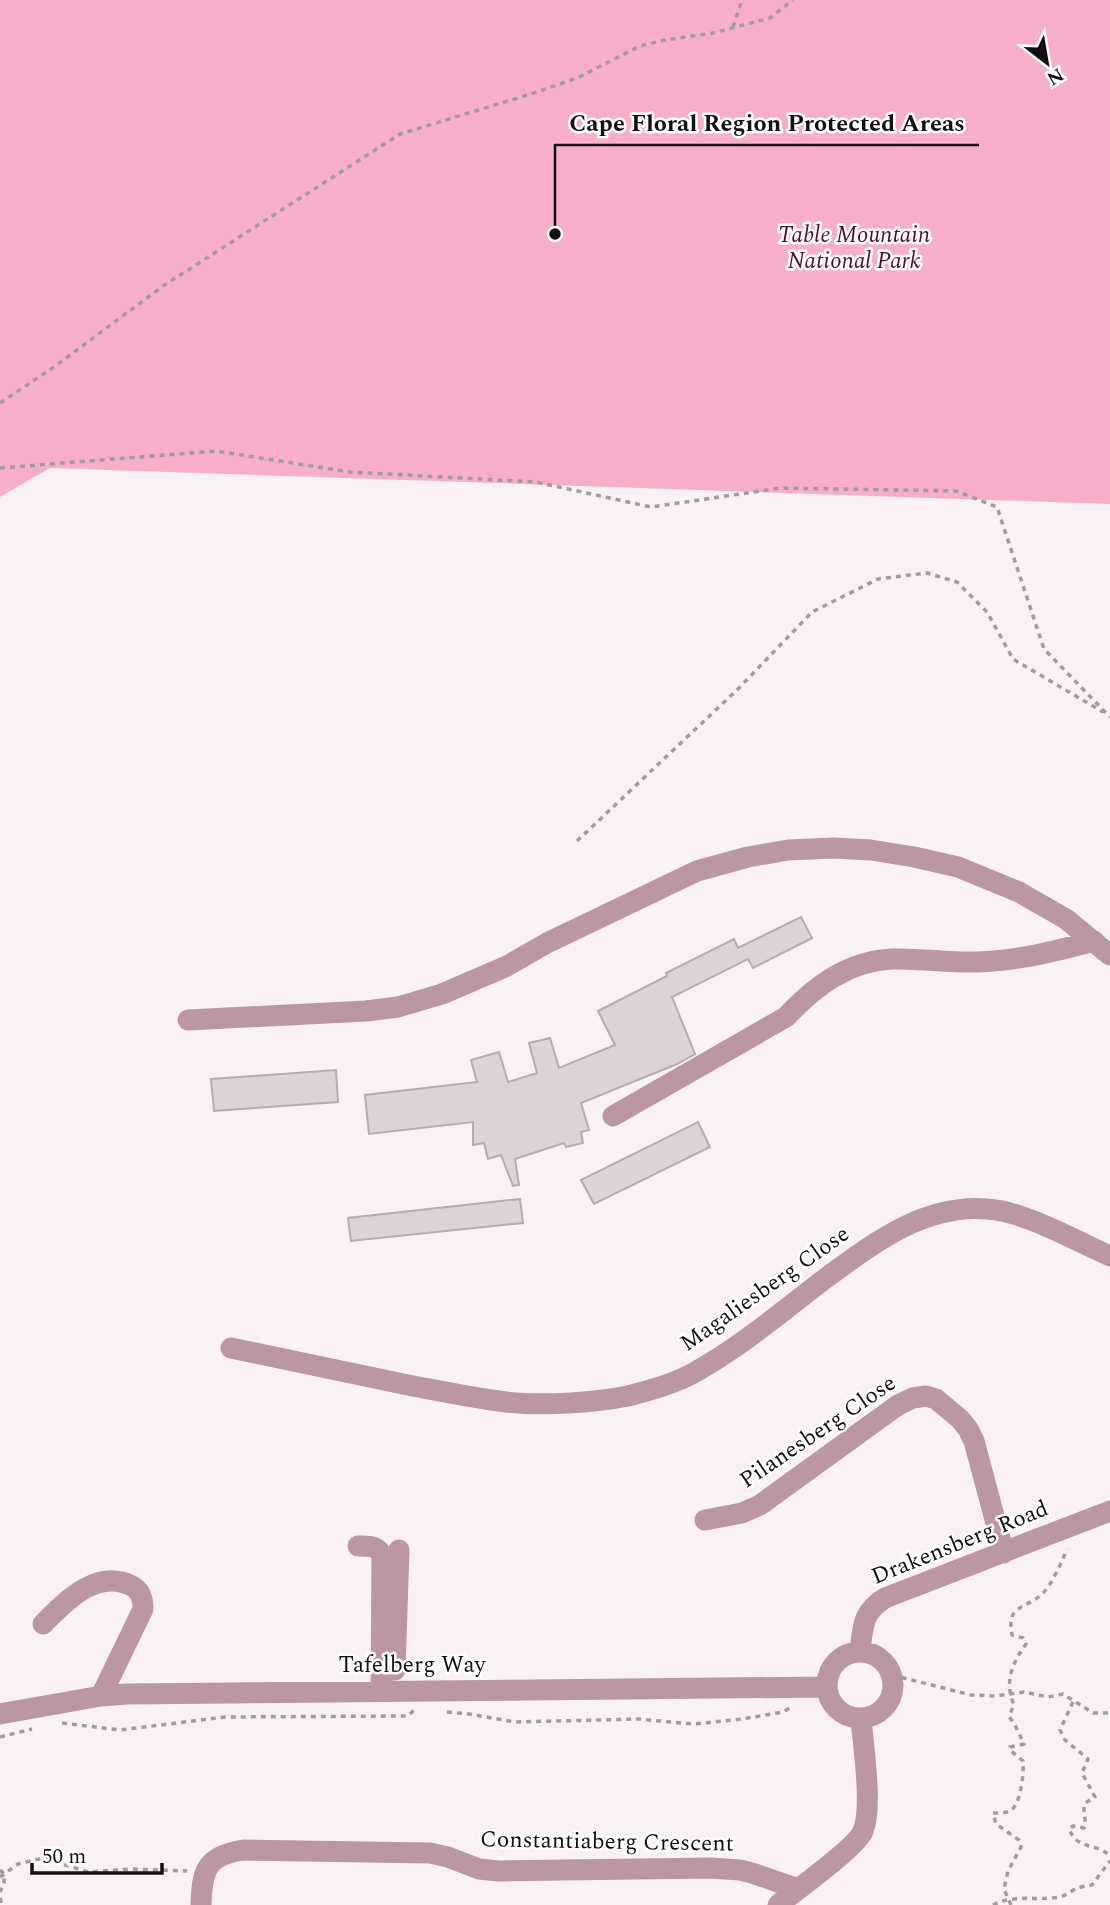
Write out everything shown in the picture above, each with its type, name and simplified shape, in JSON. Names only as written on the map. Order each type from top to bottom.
[{"type":"street","points":[[188,1020],[366,1012],[398,1007],[442,994],[507,966],[547,943],[697,871],[748,857],[788,850],[872,850],[958,867],[1019,892],[1066,919],[1102,948]]},
{"type":"street","points":[[613,1116],[786,1017],[828,979],[855,966],[891,959],[979,962],[1102,948]]},
{"type":"street","name":"Magaliesberg Close","points":[[231,1348],[509,1403],[556,1403],[626,1396],[695,1372],[734,1347],[868,1247],[914,1221],[955,1210],[987,1209],[1009,1212],[1110,1256]]},
{"type":"street","name":"Pilanesberg Close","points":[[705,1520],[743,1513],[760,1505],[898,1405],[926,1396],[936,1399],[960,1419],[974,1441],[1001,1543]]},
{"type":"street","name":"Drakensberg Road","points":[[860,1651],[867,1614],[877,1603],[1001,1543],[1060,1536],[1101,1515]]},
{"type":"street","points":[[358,1546],[373,1547],[380,1552],[382,1558],[388,1690]]},
{"type":"street","points":[[388,1690],[399,1550]]},
{"type":"street","points":[[43,1624],[62,1604],[91,1585],[118,1581],[137,1589],[143,1601],[143,1609],[97,1697]]},
{"type":"street","points":[[860,1651],[879,1657],[887,1664],[892,1675],[892,1694],[888,1703],[881,1711],[861,1718],[842,1713],[816,1688],[839,1658],[860,1651]]},
{"type":"street","name":"Tafelberg Way","points":[[0,1714],[49,1714],[97,1697],[127,1694],[816,1688]]},
{"type":"street","points":[[778,1905],[857,1841],[863,1831],[867,1798],[861,1718]]},
{"type":"street","name":"Constantiaberg Crescent","points":[[207,1868],[226,1852],[243,1850],[430,1853],[448,1857],[478,1870],[740,1870],[798,1889]]},
{"type":"street","points":[[201,1905],[202,1879],[207,1868]]},
{"type":"path","points":[[733,27],[742,0]]},
{"type":"path","points":[[0,403],[54,368],[163,286],[400,134],[577,78],[640,46],[713,33],[769,18],[793,0]]},
{"type":"path","points":[[0,468],[216,451],[350,472],[536,482],[651,507],[781,488],[956,491],[997,507],[1044,649],[1109,716]]},
{"type":"path","points":[[577,841],[739,688],[812,611],[878,579],[927,573],[957,582],[987,612],[1013,659],[1109,716]]},
{"type":"path","points":[[1010,1903],[1004,1889],[1008,1871],[1021,1847],[1019,1840],[996,1824],[993,1813],[1010,1811],[1014,1807],[1024,1777],[1023,1761],[1010,1747],[1024,1744],[1009,1716],[1014,1705],[1010,1694],[1010,1676],[1016,1659],[1026,1644],[1023,1638],[1012,1635],[1010,1622],[1015,1611],[1043,1593],[1062,1561],[1060,1536]]},
{"type":"path","points":[[892,1675],[971,1695],[996,1696],[1024,1692],[1048,1697],[1063,1694],[1093,1713],[1110,1713]]},
{"type":"path","points":[[442,1711],[515,1722],[638,1719],[693,1724],[783,1712],[816,1688]]},
{"type":"path","points":[[1073,1702],[1060,1730],[1065,1740],[1088,1759],[1082,1773],[1095,1797],[1085,1803],[1084,1828],[1073,1826],[1069,1829],[1073,1838],[1110,1856]]},
{"type":"path","points":[[49,1714],[120,1730],[225,1717],[408,1716],[415,1709]]},
{"type":"path","points":[[0,1737],[38,1726]]},
{"type":"path","points":[[0,1892],[4,1882],[1,1873],[18,1864],[43,1858],[88,1872],[130,1869],[192,1871],[207,1868]]},
{"type":"path","points":[[992,1905],[1023,1898],[1038,1900],[1064,1896],[1077,1888],[1092,1885],[1110,1861]]},
{"type":"path","points":[[0,1898],[2,1905]]},
{"type":"green space","name":"Table Mountain National Park","points":[[0,0],[1110,0],[1110,504],[50,468],[0,497]]},
{"type":"building","points":[[801,917],[812,938],[753,968],[748,959],[672,997],[695,1054],[581,1103],[589,1130],[581,1132],[583,1143],[566,1147],[564,1143],[515,1159],[519,1185],[513,1186],[501,1155],[488,1159],[484,1143],[473,1145],[473,1122],[369,1134],[365,1095],[477,1082],[471,1060],[499,1052],[508,1082],[537,1073],[529,1043],[550,1038],[559,1068],[615,1045],[598,1011],[734,939],[738,948]]},
{"type":"building","points":[[336,1070],[338,1102],[214,1111],[211,1079]]},
{"type":"building","points":[[698,1122],[710,1147],[594,1204],[581,1180]]},
{"type":"building","points":[[520,1199],[523,1223],[351,1241],[348,1218]]},
{"type":"place","name":"Cape Floral Region Protected Areas","points":[[555,234]]}]
